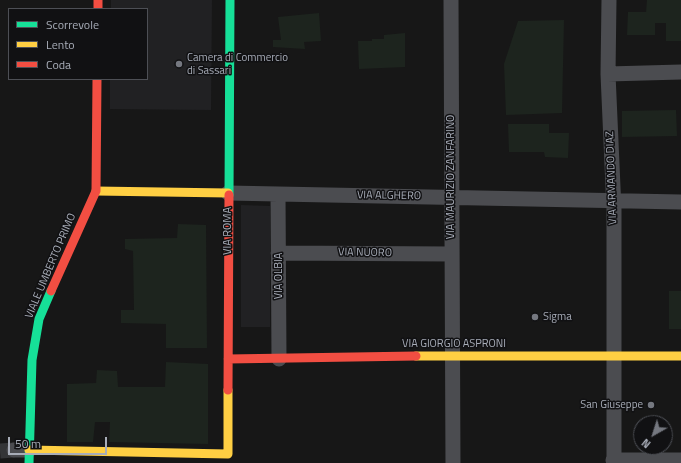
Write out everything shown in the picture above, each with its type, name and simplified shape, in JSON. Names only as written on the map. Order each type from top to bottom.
[{"type":"street","name":"VIA ROMA","points":[[228,459],[230,0]]},
{"type":"street","name":"VIA MAURIZIO ZANFARINO","points":[[451,0],[451,254],[454,463]]},
{"type":"street","name":"VIA ARMANDO DIAZ","points":[[609,0],[608,74],[614,202],[614,461]]},
{"type":"street","points":[[608,74],[681,72]]},
{"type":"street","name":"VIALE UMBERTO PRIMO","points":[[24,454],[32,360],[39,319],[96,191],[97,80]]},
{"type":"street","name":"VIA ALGHERO","points":[[96,191],[452,197],[614,202],[681,202]]},
{"type":"street","name":"VIA OLBIA","points":[[278,194],[279,359]]},
{"type":"street","name":"VIA NUORO","points":[[278,252],[451,254]]},
{"type":"street","name":"VIA GIORGIO ASPRONI","points":[[228,359],[453,355],[681,356]]},
{"type":"street","points":[[24,454],[228,459]]},
{"type":"street","points":[[614,461],[681,460]]},
{"type":"shaded area","name":"Camera di Commercio di Sassari","points":[[111,0],[212,0],[211,110],[110,109],[110,80],[148,80],[148,8],[111,8]]},
{"type":"shaded area","points":[[647,0],[681,0],[681,41],[666,41],[666,23],[655,23],[655,35],[627,35],[628,12],[646,12]]},
{"type":"shaded area","points":[[319,13],[321,41],[304,42],[305,49],[273,47],[273,40],[281,40],[278,17]]},
{"type":"shaded area","points":[[564,20],[562,113],[506,115],[504,64],[518,21]]},
{"type":"shaded area","points":[[405,33],[405,67],[359,69],[358,41],[384,39],[384,35]]},
{"type":"shaded area","points":[[676,110],[677,136],[622,137],[622,111]]},
{"type":"shaded area","points":[[508,124],[549,124],[549,133],[569,133],[568,158],[545,157],[544,152],[509,152]]},
{"type":"shaded area","points":[[241,205],[270,206],[270,327],[241,327]]},
{"type":"shaded area","points":[[178,224],[206,225],[207,348],[166,348],[166,324],[121,323],[121,310],[134,310],[133,251],[125,249],[125,239],[177,238]]},
{"type":"shaded area","points":[[669,291],[681,291],[681,329],[669,329]]},
{"type":"shaded area","points":[[166,362],[208,364],[208,444],[109,442],[110,422],[95,422],[93,442],[67,442],[67,384],[96,383],[97,370],[117,371],[118,387],[165,387]]},
{"type":"tunnel","points":[[0,451],[14,450]]},
{"type":"traffic: fast","points":[[229,195],[230,0]]},
{"type":"traffic: fast","points":[[29,463],[32,360],[39,319],[51,291]]},
{"type":"traffic: slow","points":[[96,191],[228,193]]},
{"type":"traffic: slow","points":[[416,356],[681,356]]},
{"type":"traffic: slow","points":[[29,450],[228,454],[228,390]]},
{"type":"traffic: jam","points":[[98,0],[98,8]]},
{"type":"traffic: jam","points":[[51,291],[96,191],[97,80]]},
{"type":"traffic: jam","points":[[228,390],[229,195]]},
{"type":"traffic: jam","points":[[228,359],[416,356]]},
{"type":"place","name":"Camera di Commercio di Sassari","points":[[179,64]]},
{"type":"place","name":"Sigma","points":[[535,317]]},
{"type":"place","name":"San Giuseppe","points":[[651,405]]}]
